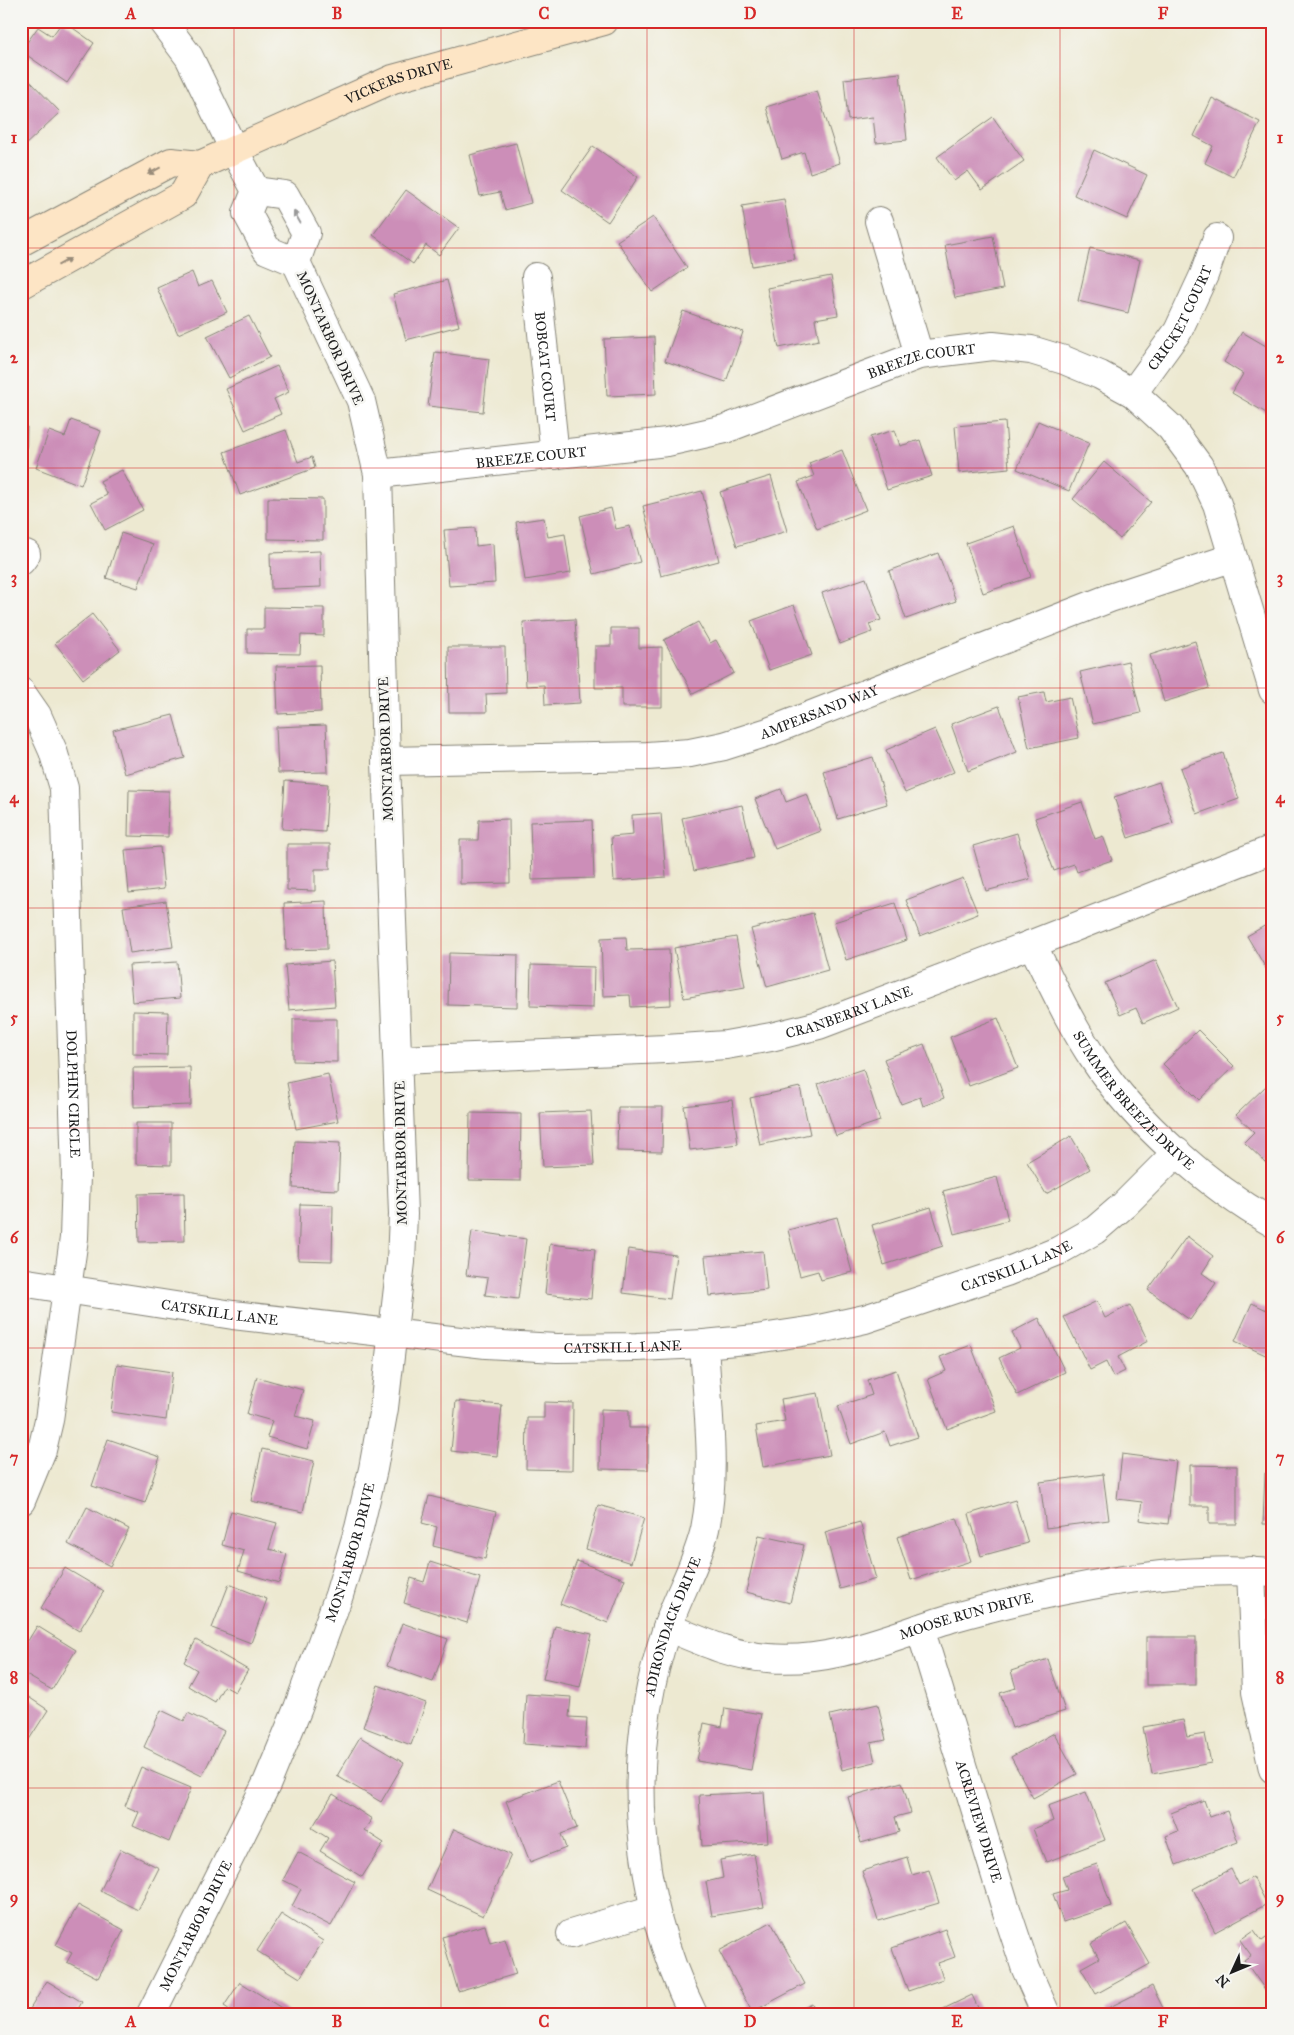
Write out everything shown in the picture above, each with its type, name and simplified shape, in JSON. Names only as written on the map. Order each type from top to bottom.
[{"type":"main road","name":"VICKERS DRIVE","points":[[21,242],[171,162],[200,165],[393,79],[570,25],[604,21]]},
{"type":"main road","points":[[21,285],[183,195],[200,165]]},
{"type":"street","points":[[162,21],[189,57],[256,191]]},
{"type":"street","name":"MONTARBOR DRIVE","points":[[150,2014],[267,1783],[318,1657],[359,1528],[373,1468],[384,1408],[401,1262],[403,1214],[399,1060],[386,761],[378,474],[361,401],[296,262],[268,250],[247,213],[256,191],[285,195],[306,233],[296,262]]},
{"type":"street","points":[[879,221],[919,355]]},
{"type":"street","name":"CRICKET COURT","points":[[1133,393],[1178,331],[1204,275],[1216,238]]},
{"type":"street","name":"BOBCAT COURT","points":[[536,277],[555,455]]},
{"type":"street","name":"BREEZE COURT","points":[[378,474],[667,442],[725,429],[919,355],[993,346],[1031,350],[1064,360],[1100,375],[1133,393],[1171,428],[1199,466],[1217,504],[1231,558],[1273,690]]},
{"type":"street","name":"AMPERSAND WAY","points":[[386,761],[648,756],[690,753],[724,746],[768,732],[1110,598],[1231,558]]},
{"type":"street","name":"DOLPHIN CIRCLE","points":[[21,692],[37,715],[53,751],[64,788],[76,1175],[74,1238],[49,1420],[42,1450],[21,1501]]},
{"type":"street","name":"CRANBERRY LANE","points":[[399,1060],[666,1049],[726,1045],[771,1037],[819,1025],[1273,849]]},
{"type":"street","name":"SUMMER BREEZE DRIVE","points":[[1032,944],[1060,1001],[1095,1062],[1117,1091],[1177,1152],[1249,1209],[1273,1223]]},
{"type":"street","name":"CATSKILL LANE","points":[[21,1282],[233,1315],[486,1344],[557,1348],[704,1344],[815,1330],[864,1319],[997,1275],[1058,1250],[1095,1230],[1124,1205],[1177,1152]]},
{"type":"street","name":"ADIRONDACK DRIVE","points":[[694,2014],[682,1990],[667,1951],[654,1909],[646,1869],[643,1835],[641,1753],[645,1713],[654,1673],[667,1627],[695,1559],[706,1521],[710,1465],[704,1344]]},
{"type":"street","points":[[1262,1572],[1256,1692],[1273,1770]]},
{"type":"street","name":"MOOSE RUN DRIVE","points":[[667,1627],[728,1651],[767,1658],[790,1659],[830,1655],[1014,1601],[1088,1586],[1170,1575],[1262,1572]]},
{"type":"street","name":"ACREVIEW DRIVE","points":[[920,1628],[1026,1969],[1046,2014]]},
{"type":"street","points":[[571,1934],[654,1909]]},
{"type":"building","points":[[63,21],[94,43],[67,83],[21,51],[38,27],[52,36]]},
{"type":"building","points":[[900,73],[907,140],[876,143],[873,117],[848,120],[844,79]]},
{"type":"building","points":[[28,79],[60,112],[21,149],[21,85]]},
{"type":"building","points":[[817,91],[840,163],[810,173],[804,152],[782,159],[766,107]]},
{"type":"building","points":[[1212,98],[1260,122],[1233,177],[1205,163],[1213,146],[1194,136]]},
{"type":"building","points":[[993,117],[1024,161],[982,190],[968,171],[954,181],[937,157]]},
{"type":"building","points":[[516,143],[531,203],[505,210],[500,192],[480,196],[470,155]]},
{"type":"building","points":[[593,146],[638,177],[608,222],[562,190]]},
{"type":"building","points":[[1094,150],[1147,175],[1127,219],[1074,195]]},
{"type":"building","points":[[406,190],[459,228],[439,255],[426,245],[413,264],[373,235]]},
{"type":"building","points":[[784,199],[795,259],[752,266],[742,206]]},
{"type":"building","points":[[653,217],[687,268],[652,292],[617,241]]},
{"type":"building","points":[[993,236],[1003,289],[955,298],[945,245]]},
{"type":"building","points":[[1090,248],[1140,260],[1128,313],[1078,301]]},
{"type":"building","points":[[192,272],[198,287],[212,281],[227,312],[178,334],[157,288]]},
{"type":"building","points":[[831,276],[838,315],[815,319],[819,340],[779,348],[767,288]]},
{"type":"building","points":[[447,280],[459,326],[406,340],[393,294]]},
{"type":"building","points":[[683,311],[743,332],[726,382],[665,361]]},
{"type":"building","points":[[249,316],[270,357],[229,378],[207,336]]},
{"type":"building","points":[[1242,332],[1273,350],[1273,406],[1268,414],[1232,393],[1243,374],[1224,362]]},
{"type":"building","points":[[654,337],[656,394],[607,396],[604,339]]},
{"type":"building","points":[[435,352],[489,359],[483,412],[428,406]]},
{"type":"building","points":[[277,366],[289,392],[274,399],[281,414],[245,430],[226,389]]},
{"type":"building","points":[[71,420],[101,431],[81,485],[36,468],[49,431],[65,437]]},
{"type":"building","points":[[1038,421],[1089,443],[1069,491],[1017,469]]},
{"type":"building","points":[[1005,422],[1009,468],[959,473],[955,426]]},
{"type":"building","points":[[21,427],[27,427],[26,472],[21,472]]},
{"type":"building","points":[[286,430],[298,462],[312,457],[315,468],[240,495],[224,452]]},
{"type":"building","points":[[895,430],[900,446],[920,440],[932,476],[887,490],[870,437]]},
{"type":"building","points":[[842,450],[866,510],[817,529],[798,482],[814,476],[809,463]]},
{"type":"building","points":[[1104,462],[1151,502],[1120,539],[1073,499]]},
{"type":"building","points":[[122,470],[143,510],[105,530],[91,503],[107,495],[100,481]]},
{"type":"building","points":[[771,476],[787,531],[737,546],[720,492]]},
{"type":"building","points":[[702,491],[719,561],[661,576],[643,506]]},
{"type":"building","points":[[268,498],[323,499],[323,540],[268,539]]},
{"type":"building","points":[[611,508],[616,529],[630,526],[640,562],[594,574],[580,516]]},
{"type":"building","points":[[544,518],[548,537],[565,534],[571,573],[525,580],[516,522]]},
{"type":"building","points":[[1014,526],[1031,577],[983,593],[966,543]]},
{"type":"building","points":[[475,528],[476,546],[493,544],[495,583],[449,586],[444,530]]},
{"type":"building","points":[[121,533],[153,544],[138,588],[106,578]]},
{"type":"building","points":[[320,551],[321,587],[271,589],[270,553]]},
{"type":"building","points":[[938,553],[956,601],[906,619],[889,571]]},
{"type":"building","points":[[866,578],[881,620],[869,624],[872,632],[840,644],[822,593]]},
{"type":"building","points":[[794,605],[812,655],[769,670],[751,621]]},
{"type":"building","points":[[264,607],[324,608],[324,636],[301,635],[300,654],[247,653],[247,629],[264,629]]},
{"type":"building","points":[[92,614],[120,650],[83,679],[55,643]]},
{"type":"building","points":[[575,619],[580,703],[545,705],[544,685],[526,686],[523,622]]},
{"type":"building","points":[[698,622],[710,643],[716,640],[734,673],[693,694],[664,640]]},
{"type":"building","points":[[611,628],[639,628],[639,648],[662,647],[662,707],[622,707],[622,688],[595,688],[595,646],[611,646]]},
{"type":"building","points":[[1195,641],[1209,688],[1164,702],[1150,655]]},
{"type":"building","points":[[448,647],[505,647],[506,693],[486,694],[487,712],[449,712]]},
{"type":"building","points":[[1128,661],[1141,713],[1093,724],[1080,672]]},
{"type":"building","points":[[320,665],[321,712],[278,714],[276,666]]},
{"type":"building","points":[[1044,692],[1046,702],[1070,697],[1079,738],[1029,748],[1018,697]]},
{"type":"building","points":[[999,706],[1017,752],[968,771],[951,724]]},
{"type":"building","points":[[173,715],[185,758],[125,774],[113,730]]},
{"type":"building","points":[[326,725],[328,772],[278,773],[276,727]]},
{"type":"building","points":[[935,729],[954,772],[905,793],[886,750]]},
{"type":"building","points":[[1223,753],[1239,799],[1197,814],[1180,768]]},
{"type":"building","points":[[873,757],[887,804],[838,819],[824,772]]},
{"type":"building","points":[[285,781],[328,784],[325,832],[282,829]]},
{"type":"building","points":[[1159,782],[1173,823],[1128,838],[1114,797]]},
{"type":"building","points":[[781,789],[786,802],[807,794],[821,831],[775,849],[755,799]]},
{"type":"building","points":[[129,790],[169,791],[168,837],[128,836]]},
{"type":"building","points":[[1082,802],[1095,839],[1103,836],[1112,860],[1077,872],[1074,864],[1054,871],[1035,818]]},
{"type":"building","points":[[742,805],[754,858],[694,871],[682,818]]},
{"type":"building","points":[[661,813],[666,877],[614,881],[611,837],[633,835],[632,815]]},
{"type":"building","points":[[509,819],[510,883],[460,884],[460,840],[478,840],[479,820]]},
{"type":"building","points":[[592,820],[594,878],[532,880],[530,822]]},
{"type":"building","points":[[1017,833],[1030,879],[986,891],[973,846]]},
{"type":"building","points":[[287,844],[330,844],[330,869],[315,869],[315,891],[287,890]]},
{"type":"building","points":[[160,847],[164,889],[129,893],[125,850]]},
{"type":"building","points":[[963,878],[978,914],[920,936],[906,900]]},
{"type":"building","points":[[166,901],[173,947],[130,953],[123,907]]},
{"type":"building","points":[[326,901],[327,949],[286,950],[284,903]]},
{"type":"building","points":[[895,903],[907,940],[846,960],[834,922]]},
{"type":"building","points":[[813,913],[828,970],[767,987],[751,929]]},
{"type":"building","points":[[1273,921],[1273,977],[1271,977],[1247,936]]},
{"type":"building","points":[[626,937],[627,950],[669,949],[671,1005],[631,1007],[630,995],[603,996],[601,938]]},
{"type":"building","points":[[736,937],[745,987],[684,998],[674,948]]},
{"type":"building","points":[[449,953],[518,955],[517,1007],[448,1005]]},
{"type":"building","points":[[1156,960],[1178,1007],[1143,1023],[1136,1008],[1120,1015],[1105,983]]},
{"type":"building","points":[[332,961],[335,1006],[289,1010],[285,965]]},
{"type":"building","points":[[177,962],[180,998],[132,1002],[129,965]]},
{"type":"building","points":[[531,965],[594,967],[593,1008],[530,1006]]},
{"type":"building","points":[[133,1011],[168,1012],[167,1055],[133,1054]]},
{"type":"building","points":[[998,1018],[1018,1068],[969,1086],[950,1037]]},
{"type":"building","points":[[293,1019],[337,1019],[337,1062],[293,1061]]},
{"type":"building","points":[[1198,1030],[1234,1066],[1199,1100],[1163,1064]]},
{"type":"building","points":[[924,1044],[944,1098],[923,1106],[920,1097],[901,1104],[884,1059]]},
{"type":"building","points":[[190,1067],[191,1105],[134,1107],[133,1068]]},
{"type":"building","points":[[863,1069],[880,1121],[836,1136],[818,1084]]},
{"type":"building","points":[[328,1074],[338,1121],[296,1129],[287,1083]]},
{"type":"building","points":[[1267,1085],[1273,1092],[1273,1156],[1266,1163],[1244,1142],[1254,1132],[1236,1115]]},
{"type":"building","points":[[800,1087],[810,1134],[760,1145],[750,1098]]},
{"type":"building","points":[[732,1100],[738,1144],[690,1150],[684,1106]]},
{"type":"building","points":[[618,1107],[663,1107],[662,1152],[617,1151]]},
{"type":"building","points":[[591,1111],[594,1165],[543,1167],[540,1113]]},
{"type":"building","points":[[470,1113],[521,1114],[520,1181],[469,1180]]},
{"type":"building","points":[[136,1123],[171,1123],[171,1165],[136,1164]]},
{"type":"building","points":[[1071,1136],[1090,1169],[1046,1194],[1027,1162]]},
{"type":"building","points":[[295,1141],[340,1143],[338,1190],[293,1188]]},
{"type":"building","points":[[997,1177],[1008,1220],[954,1234],[943,1191]]},
{"type":"building","points":[[184,1193],[185,1241],[139,1242],[138,1194]]},
{"type":"building","points":[[300,1204],[333,1205],[332,1261],[298,1260]]},
{"type":"building","points":[[931,1207],[943,1246],[884,1265],[872,1225]]},
{"type":"building","points":[[837,1217],[852,1272],[821,1280],[818,1271],[800,1276],[788,1230]]},
{"type":"building","points":[[472,1231],[526,1239],[518,1299],[485,1295],[488,1278],[466,1275]]},
{"type":"building","points":[[1187,1236],[1213,1256],[1202,1273],[1216,1283],[1190,1320],[1148,1290]]},
{"type":"building","points":[[550,1244],[595,1249],[591,1299],[545,1294]]},
{"type":"building","points":[[628,1249],[676,1255],[670,1299],[623,1293]]},
{"type":"building","points":[[763,1251],[767,1290],[709,1296],[705,1256]]},
{"type":"building","points":[[1097,1301],[1105,1318],[1130,1305],[1148,1341],[1118,1357],[1125,1371],[1113,1377],[1106,1362],[1090,1370],[1064,1317]]},
{"type":"building","points":[[1252,1303],[1273,1313],[1273,1373],[1267,1370],[1272,1358],[1235,1341]]},
{"type":"building","points":[[1039,1318],[1065,1372],[1017,1395],[999,1358],[1020,1348],[1012,1332]]},
{"type":"building","points":[[971,1345],[996,1411],[947,1429],[928,1379],[946,1371],[940,1357]]},
{"type":"building","points":[[117,1364],[172,1372],[166,1420],[111,1412]]},
{"type":"building","points":[[896,1370],[918,1437],[890,1446],[885,1432],[851,1444],[838,1406],[872,1395],[867,1380]]},
{"type":"building","points":[[257,1377],[303,1390],[295,1416],[315,1421],[307,1449],[267,1437],[272,1421],[247,1414]]},
{"type":"building","points":[[818,1393],[830,1455],[763,1467],[756,1426],[785,1421],[781,1399]]},
{"type":"building","points":[[456,1401],[502,1405],[497,1456],[451,1451]]},
{"type":"building","points":[[544,1402],[573,1403],[572,1470],[526,1469],[527,1418],[544,1418]]},
{"type":"building","points":[[601,1409],[629,1410],[629,1428],[648,1428],[648,1470],[600,1469]]},
{"type":"building","points":[[108,1439],[160,1457],[145,1503],[92,1486]]},
{"type":"building","points":[[262,1449],[314,1461],[303,1512],[251,1501]]},
{"type":"building","points":[[1122,1454],[1176,1461],[1168,1524],[1139,1520],[1142,1502],[1117,1499]]},
{"type":"building","points":[[1190,1465],[1237,1466],[1237,1524],[1209,1524],[1209,1506],[1190,1506]]},
{"type":"building","points":[[1265,1473],[1273,1473],[1273,1524],[1263,1524]]},
{"type":"building","points":[[1103,1474],[1109,1520],[1046,1528],[1040,1482]]},
{"type":"building","points":[[429,1496],[496,1512],[485,1559],[433,1546],[437,1527],[422,1523]]},
{"type":"building","points":[[1015,1500],[1028,1543],[981,1556],[969,1514]]},
{"type":"building","points":[[598,1505],[644,1518],[631,1563],[586,1549]]},
{"type":"building","points":[[87,1507],[129,1529],[110,1566],[68,1544]]},
{"type":"building","points":[[231,1511],[277,1523],[269,1549],[287,1554],[279,1583],[238,1571],[244,1551],[222,1545]]},
{"type":"building","points":[[957,1518],[971,1561],[911,1580],[897,1537]]},
{"type":"building","points":[[860,1522],[876,1579],[840,1589],[825,1532]]},
{"type":"building","points":[[759,1535],[804,1545],[790,1603],[746,1592]]},
{"type":"building","points":[[577,1561],[625,1579],[608,1623],[560,1604]]},
{"type":"building","points":[[430,1562],[480,1578],[467,1623],[404,1603],[411,1578],[424,1582]]},
{"type":"building","points":[[65,1568],[104,1591],[79,1631],[41,1608]]},
{"type":"building","points":[[229,1584],[267,1599],[251,1643],[212,1628]]},
{"type":"building","points":[[402,1623],[448,1639],[433,1682],[387,1666]]},
{"type":"building","points":[[37,1626],[76,1650],[52,1690],[21,1672],[21,1652]]},
{"type":"building","points":[[555,1626],[592,1634],[580,1687],[543,1679]]},
{"type":"building","points":[[1146,1637],[1196,1637],[1196,1685],[1146,1685]]},
{"type":"building","points":[[196,1640],[248,1670],[235,1692],[224,1686],[215,1702],[188,1686],[197,1670],[184,1662]]},
{"type":"building","points":[[1048,1659],[1065,1711],[1012,1728],[1000,1693],[1016,1688],[1011,1671]]},
{"type":"building","points":[[378,1685],[426,1703],[411,1745],[363,1727]]},
{"type":"building","points":[[21,1692],[48,1710],[21,1752]]},
{"type":"building","points":[[526,1694],[571,1697],[569,1717],[587,1718],[585,1748],[523,1744]]},
{"type":"building","points":[[878,1704],[886,1740],[871,1743],[875,1762],[842,1770],[830,1715]]},
{"type":"building","points":[[725,1708],[761,1714],[751,1770],[697,1761],[704,1723],[722,1727]]},
{"type":"building","points":[[161,1710],[184,1721],[188,1713],[224,1731],[202,1776],[144,1747]]},
{"type":"building","points":[[1183,1720],[1187,1737],[1205,1734],[1211,1763],[1152,1774],[1143,1727]]},
{"type":"building","points":[[1054,1733],[1077,1774],[1033,1798],[1011,1757]]},
{"type":"building","points":[[360,1737],[404,1763],[381,1802],[337,1776]]},
{"type":"building","points":[[141,1767],[191,1788],[169,1842],[133,1826],[139,1812],[125,1806]]},
{"type":"building","points":[[558,1781],[577,1828],[561,1834],[566,1848],[530,1862],[506,1801]]},
{"type":"building","points":[[902,1782],[911,1813],[895,1817],[899,1832],[861,1843],[848,1797]]},
{"type":"building","points":[[764,1792],[768,1842],[702,1846],[699,1795]]},
{"type":"building","points":[[1086,1792],[1105,1840],[1046,1862],[1033,1829],[1053,1821],[1048,1806]]},
{"type":"building","points":[[333,1794],[372,1819],[364,1830],[384,1843],[362,1877],[320,1851],[328,1838],[312,1828]]},
{"type":"building","points":[[1204,1800],[1210,1817],[1227,1811],[1238,1842],[1176,1865],[1166,1836],[1178,1831],[1171,1813]]},
{"type":"building","points":[[454,1829],[511,1855],[483,1916],[427,1890]]},
{"type":"building","points":[[121,1849],[159,1868],[138,1910],[100,1891]]},
{"type":"building","points":[[298,1852],[355,1882],[331,1926],[292,1906],[301,1889],[283,1880]]},
{"type":"building","points":[[754,1854],[764,1907],[712,1916],[706,1882],[723,1878],[720,1860]]},
{"type":"building","points":[[907,1857],[912,1875],[929,1870],[939,1903],[878,1921],[862,1871]]},
{"type":"building","points":[[1097,1864],[1111,1906],[1063,1922],[1053,1894],[1067,1890],[1062,1876]]},
{"type":"building","points":[[1231,1869],[1239,1885],[1253,1877],[1267,1904],[1215,1932],[1193,1889]]},
{"type":"building","points":[[78,1905],[124,1930],[98,1978],[67,1962],[72,1953],[56,1945]]},
{"type":"building","points":[[281,1914],[323,1941],[300,1978],[257,1951]]},
{"type":"building","points":[[771,1922],[805,1984],[752,2012],[719,1951]]},
{"type":"building","points":[[1126,1923],[1150,1964],[1096,1994],[1081,1968],[1099,1958],[1091,1944]]},
{"type":"building","points":[[485,1925],[490,1943],[505,1939],[516,1974],[458,1991],[442,1937]]},
{"type":"building","points":[[945,1929],[955,1957],[938,1963],[943,1979],[908,1991],[892,1948]]},
{"type":"building","points":[[1254,1930],[1262,1941],[1273,1933],[1273,1986],[1266,1991],[1244,1960],[1251,1955],[1240,1940]]},
{"type":"building","points":[[47,1981],[82,2002],[75,2014],[27,2014]]},
{"type":"building","points":[[240,1982],[291,2014],[236,2014],[224,2006]]},
{"type":"building","points":[[1152,1986],[1166,2014],[1109,2014],[1106,2009]]},
{"type":"building","points":[[972,1995],[981,2014],[933,2014]]},
{"type":"building","points":[[812,2004],[816,2014],[791,2014]]}]
